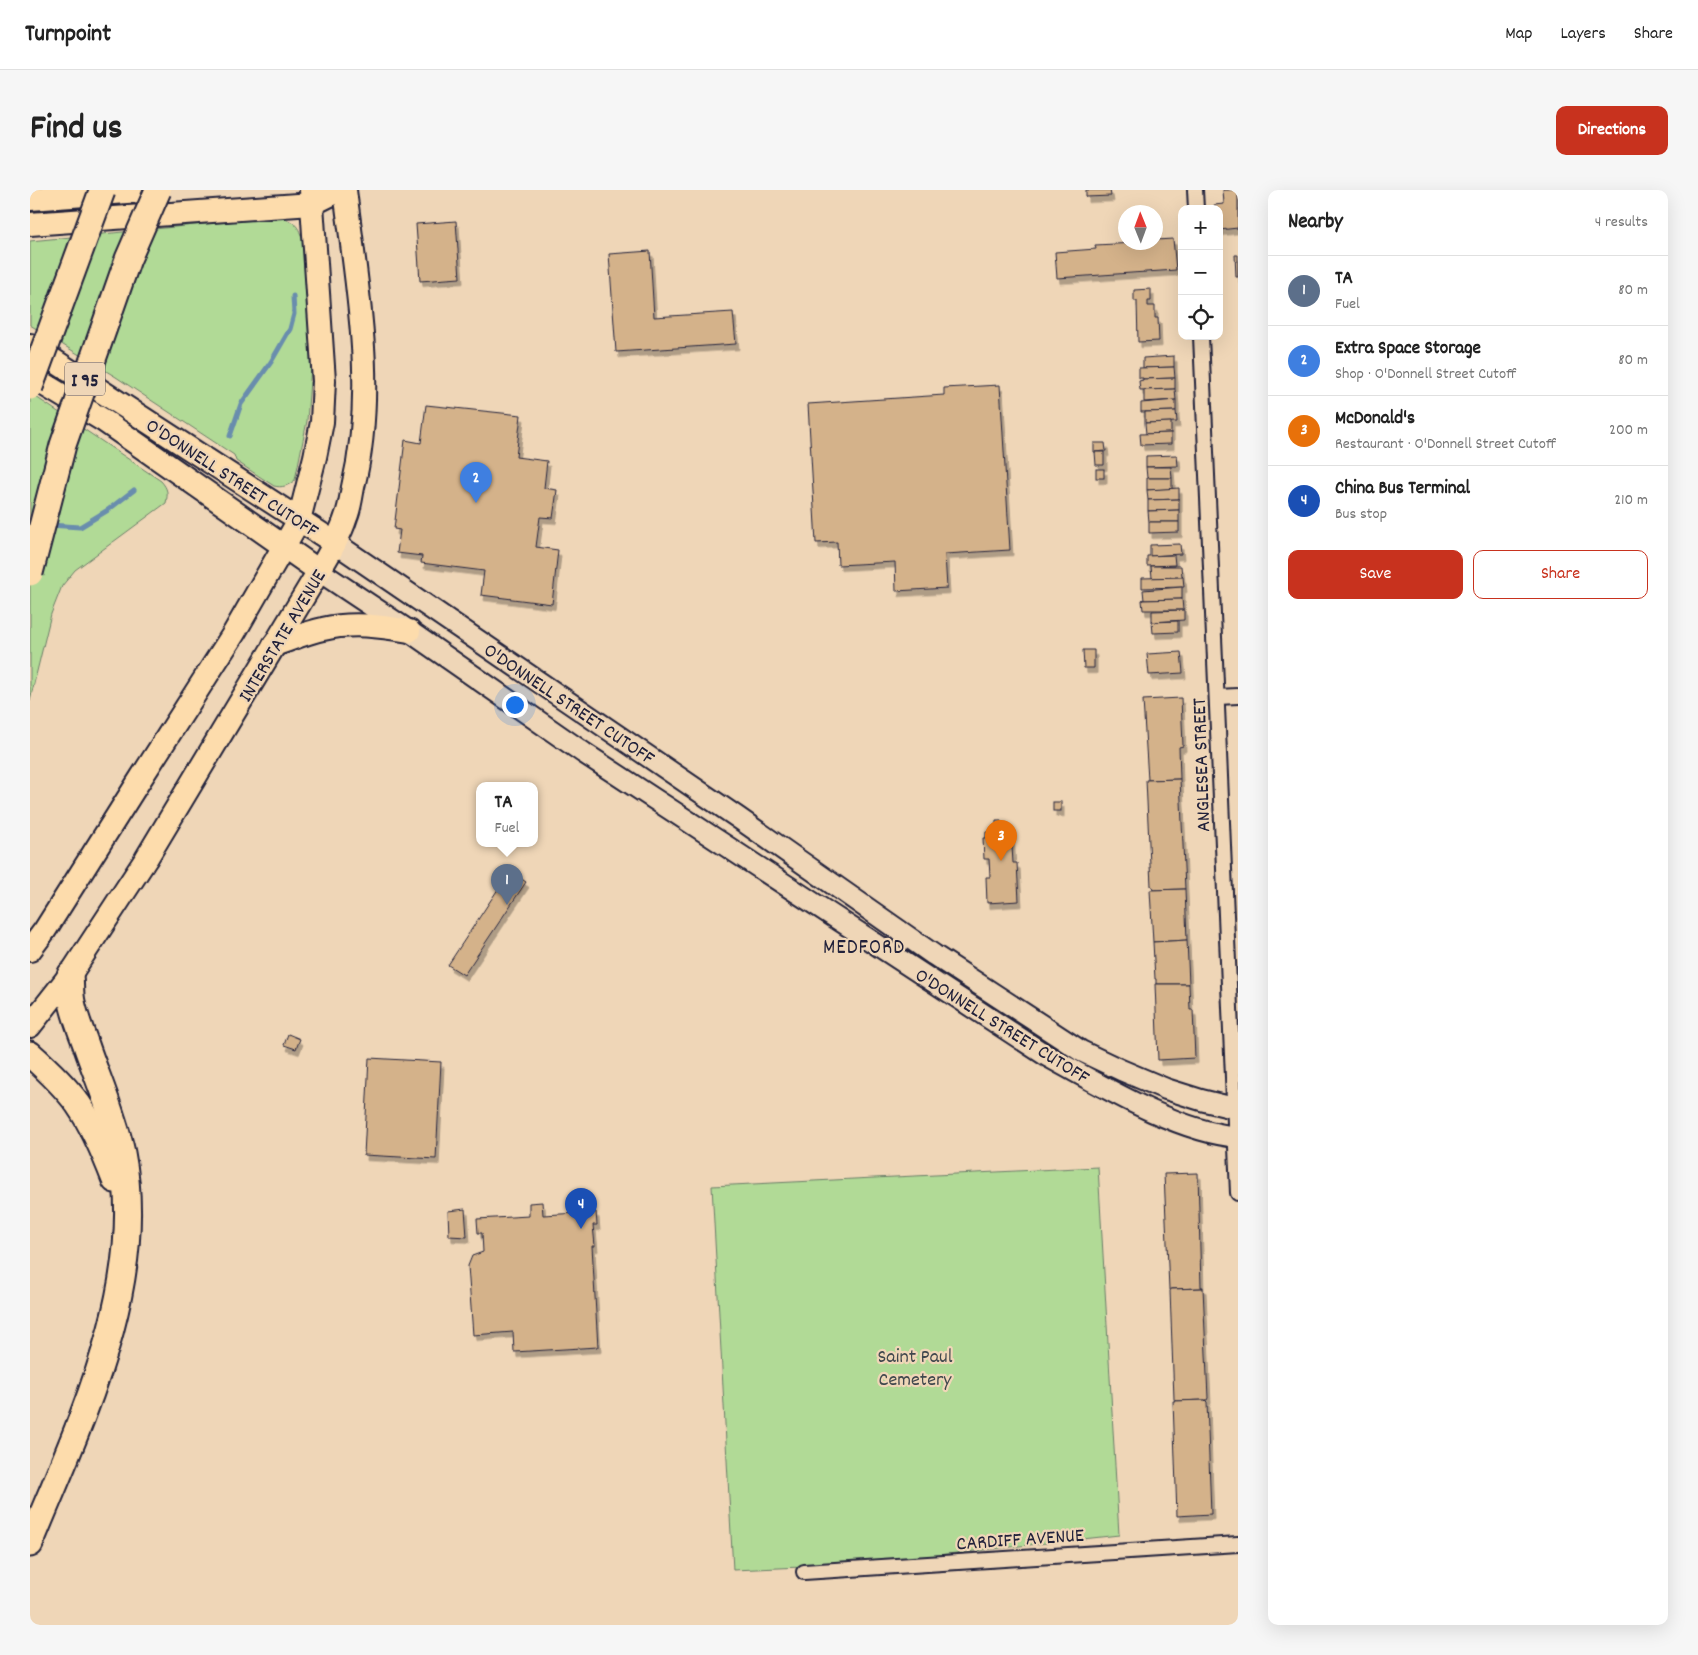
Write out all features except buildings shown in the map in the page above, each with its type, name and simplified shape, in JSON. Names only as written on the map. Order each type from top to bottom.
[{"type":"highway","name":"I 95","points":[[30,387],[102,190]]},
{"type":"highway","name":"I 95","points":[[30,573],[63,445],[95,349],[156,190]]},
{"type":"highway","points":[[30,1544],[78,1428],[108,1338],[124,1270],[128,1218],[122,1152],[78,1023],[72,1002],[70,975]]},
{"type":"highway","points":[[30,1054],[66,1090],[78,1105],[106,1156],[128,1218]]},
{"type":"main road","points":[[30,199],[156,190]]},
{"type":"main road","points":[[30,224],[312,197],[340,190]]},
{"type":"main road","name":"INTERSTATE AVENUE","points":[[30,1026],[70,975],[146,859],[319,571],[335,543],[346,517],[358,468],[365,398],[364,355],[345,190]]},
{"type":"main road","name":"INTERSTATE AVENUE","points":[[30,950],[46,930],[136,785],[234,633],[299,520],[322,422],[324,381],[312,197]]},
{"type":"main road","name":"O'DONNELL STREET CUTOFF","points":[[30,346],[335,543],[737,817],[934,955],[1081,1051],[1107,1064],[1166,1088],[1201,1100],[1236,1108]]},
{"type":"main road","name":"O'DONNELL STREET CUTOFF","points":[[30,376],[102,420],[584,753],[1047,1056],[1104,1087],[1158,1113],[1195,1128],[1237,1137]]},
{"type":"main road","points":[[274,645],[322,629],[345,626],[372,625],[409,631]]},
{"type":"street","points":[[1195,190],[1196,205]]},
{"type":"street","name":"ANGLESEA STREET","points":[[1201,340],[1236,1108],[1238,1193]]},
{"type":"street","points":[[1217,697],[1238,696]]},
{"type":"street","name":"CARDIFF AVENUE","points":[[804,1572],[1238,1544]]},
{"type":"green space","points":[[278,217],[292,222],[299,229],[305,253],[311,366],[307,421],[295,480],[287,485],[282,487],[274,486],[236,461],[234,455],[116,377],[30,325],[30,241]]},
{"type":"green space","points":[[30,393],[161,481],[165,486],[167,494],[166,503],[75,570],[62,586],[51,614],[30,700]]},
{"type":"green space","name":"Saint Paul Cemetery","points":[[1098,1167],[1119,1535],[848,1565],[733,1570],[712,1186]]},
{"type":"waterway","points":[[230,436],[241,404],[271,362],[290,329],[294,314],[293,296]]},
{"type":"waterway","points":[[49,525],[80,527],[108,510],[134,490]]},
{"type":"place","name":"Extra Space Storage","points":[[476,503]]},
{"type":"place","name":"McDonald's","points":[[1001,861]]},
{"type":"place","name":"TA","points":[[507,905]]},
{"type":"place","name":"China Bus Terminal","points":[[581,1229]]},
{"type":"district","name":"MEDFORD","points":[[864,946]]}]
